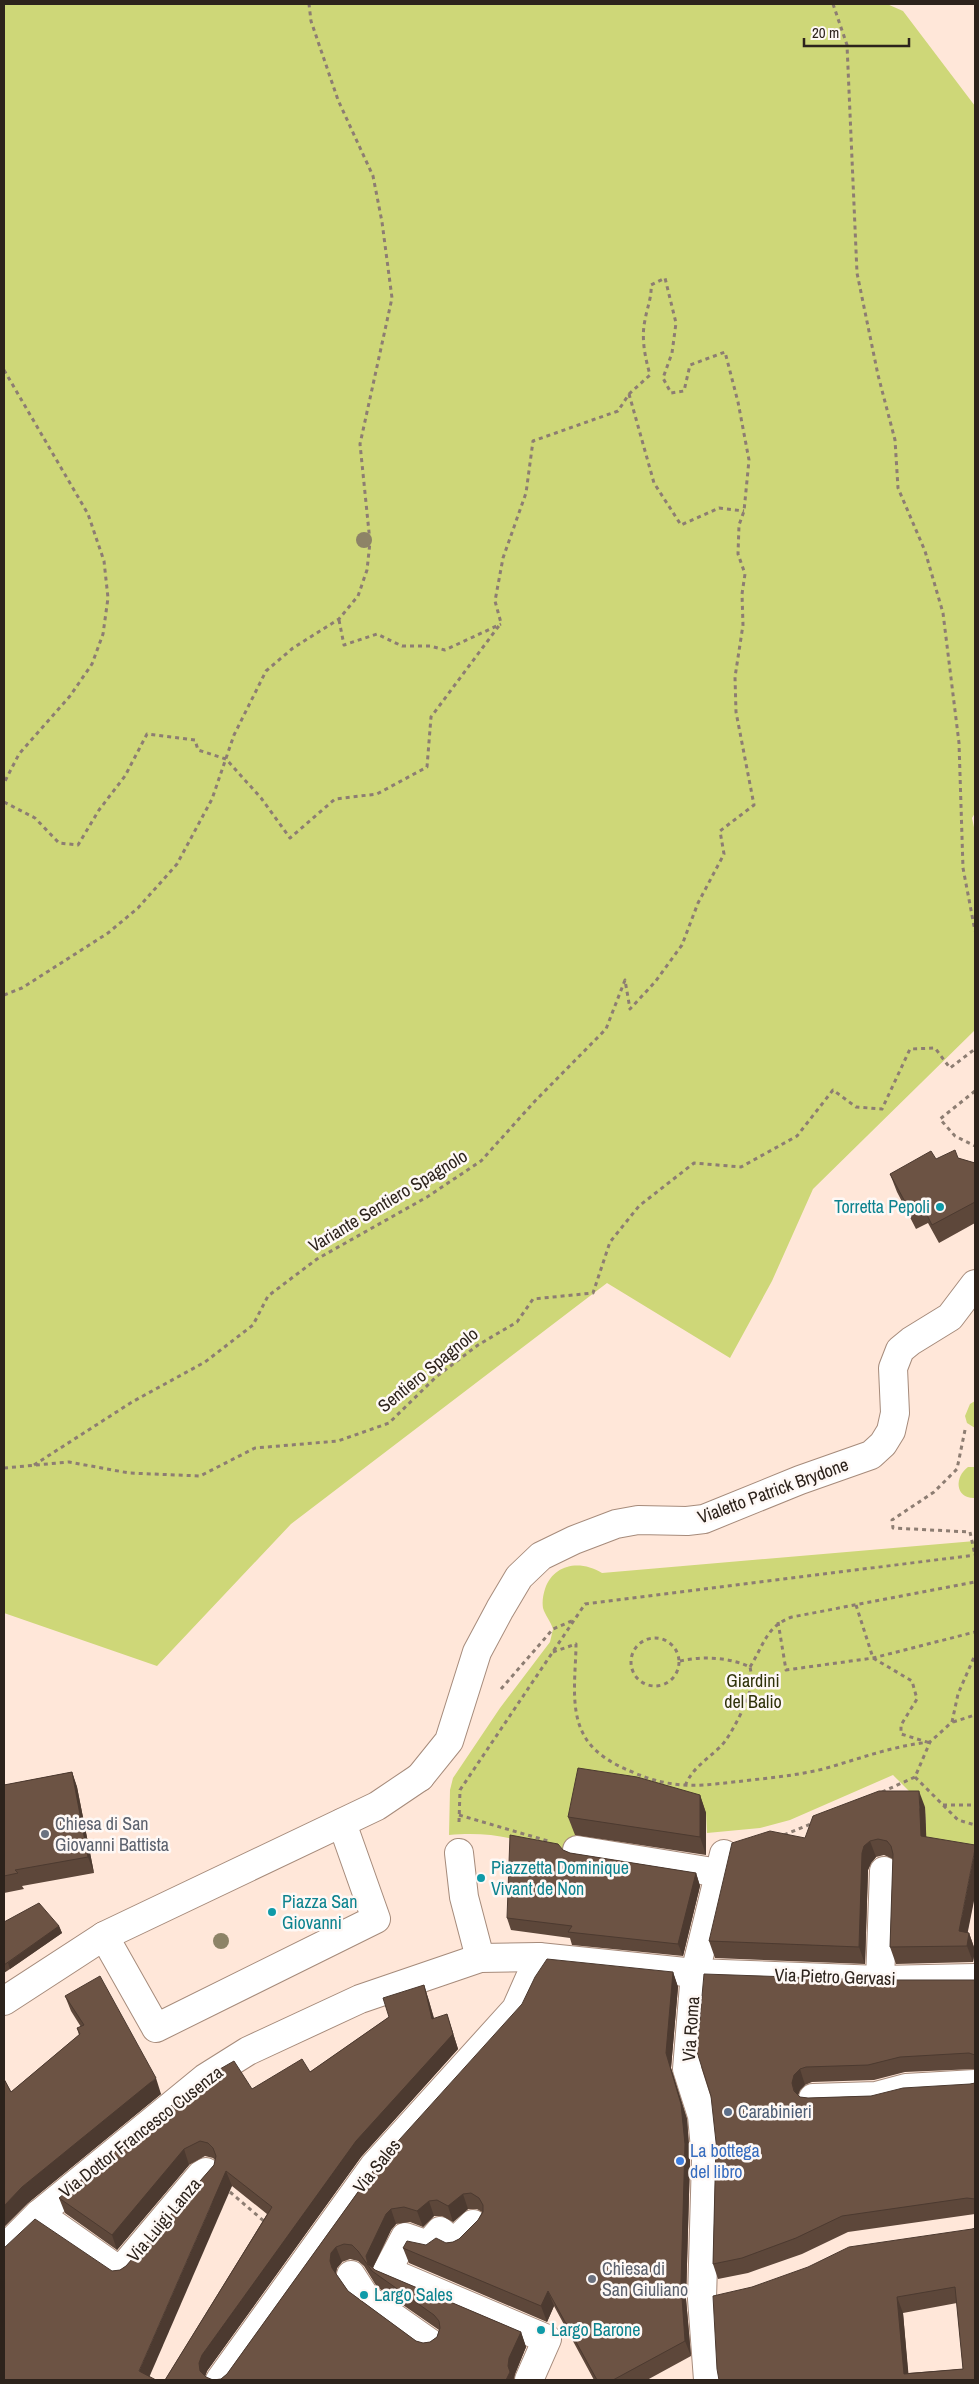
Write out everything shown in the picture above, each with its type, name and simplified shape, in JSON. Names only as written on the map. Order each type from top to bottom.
[{"type":"street","name":"Vialetto Patrick Brydone","points":[[342,1822],[377,1806],[420,1777],[449,1741],[477,1652],[500,1608],[520,1578],[541,1556],[574,1540],[616,1524],[638,1520],[687,1521],[704,1519],[800,1480],[871,1455],[883,1444],[891,1431],[895,1413],[893,1368],[900,1350],[950,1317],[975,1284]]},
{"type":"street","points":[[4,2001],[94,1942],[342,1822],[376,1919],[156,2028],[94,1942]]},
{"type":"street","name":"Via Roma","points":[[577,1850],[721,1864],[695,1973],[687,2069],[702,2116],[706,2159],[715,2296],[707,2368]]},
{"type":"street","points":[[459,1853],[464,1897],[480,1958]]},
{"type":"street","points":[[880,1980],[884,1871]]},
{"type":"street","name":"Via Dottor Francesco Cusenza","points":[[4,2249],[39,2214],[205,2078],[248,2051],[360,1999],[480,1958],[539,1957],[695,1973]]},
{"type":"street","name":"Via Sales","points":[[220,2380],[374,2166],[516,2010],[539,1957]]},
{"type":"street","name":"Via Pietro Gervasi","points":[[695,1973],[880,1980],[975,1978]]},
{"type":"street","points":[[813,2098],[876,2096],[906,2088],[975,2084]]},
{"type":"street","name":"Via Luigi Lanza","points":[[39,2214],[120,2271],[201,2175],[206,2172]]},
{"type":"street","points":[[387,2271],[405,2237],[428,2245],[440,2231],[454,2243],[473,2224]]},
{"type":"street","points":[[310,2255],[351,2275],[366,2298],[430,2343]]},
{"type":"street","points":[[351,2275],[387,2271],[546,2339],[529,2380]]},
{"type":"path","points":[[4,995],[22,988],[108,933],[138,908],[177,864],[212,799],[234,735],[266,671],[293,648],[339,620],[358,596],[367,570],[370,542],[360,444],[392,298],[382,222],[372,176],[338,100],[311,21],[309,4]]},
{"type":"path","points":[[833,4],[847,45],[857,273],[878,375],[895,440],[898,488],[925,550],[943,613],[959,743],[963,868],[975,932]]},
{"type":"path","name":"Variante Sentiero Spagnolo","points":[[34,1465],[132,1402],[172,1382],[205,1362],[253,1325],[268,1296],[317,1259],[427,1197],[481,1161],[535,1101],[606,1029],[625,980],[630,1009],[655,982],[682,945],[698,903],[724,854],[720,831],[754,805],[736,712],[735,677],[743,625],[742,594],[744,574],[738,554],[739,525],[744,511],[749,460],[738,402],[725,352],[690,364],[684,391],[670,393],[663,378],[672,353],[676,323],[664,278],[651,285],[651,295],[644,322],[644,354],[650,375],[629,394],[618,410],[533,442],[526,493],[503,558],[495,601],[501,623]]},
{"type":"path","points":[[4,370],[88,514],[104,561],[108,598],[103,634],[92,664],[70,696],[19,754],[4,783]]},
{"type":"path","points":[[629,394],[654,483],[681,525],[719,508],[744,511]]},
{"type":"path","points":[[339,620],[344,645],[377,634],[402,646],[430,646],[446,650],[501,623]]},
{"type":"path","points":[[4,802],[35,818],[59,843],[78,845],[99,810],[125,776],[147,734],[194,740],[198,750],[226,759],[261,798],[290,838],[336,799],[377,794],[427,767],[431,717],[501,623]]},
{"type":"path","name":"Sentiero Spagnolo","points":[[4,1468],[69,1462],[129,1473],[200,1476],[255,1448],[338,1441],[389,1423],[436,1377],[478,1345],[517,1322],[533,1300],[593,1293],[610,1242],[639,1206],[694,1163],[741,1167],[797,1136],[833,1090],[856,1106],[882,1109],[910,1049],[935,1048],[950,1068],[975,1049]]},
{"type":"path","points":[[975,1090],[940,1119],[955,1136],[975,1146]]},
{"type":"path","points":[[459,1853],[460,1790],[585,1604],[975,1555],[970,1532],[893,1528],[892,1520],[934,1492],[958,1469],[965,1430]]},
{"type":"path","points":[[685,1786],[688,1778],[702,1762],[723,1745],[749,1694],[752,1680],[750,1667],[768,1634],[778,1622],[792,1617],[856,1604],[975,1582]]},
{"type":"path","points":[[856,1604],[873,1658],[912,1681],[917,1699],[901,1726],[901,1734],[930,1742]]},
{"type":"path","points":[[778,1622],[786,1670],[873,1658],[975,1632]]},
{"type":"path","points":[[652,1637],[665,1639],[676,1648],[680,1661],[676,1675],[665,1684],[651,1686],[638,1681],[631,1668],[631,1654],[638,1643],[652,1637]]},
{"type":"path","points":[[553,1652],[576,1644],[576,1715],[584,1737],[597,1752],[617,1765],[646,1778],[685,1786],[708,1786],[790,1777],[902,1745],[930,1742]]},
{"type":"path","points":[[952,1722],[958,1694],[975,1655]]},
{"type":"path","points":[[680,1661],[713,1659],[737,1661],[750,1667]]},
{"type":"path","points":[[880,1793],[915,1777],[930,1742],[952,1722],[975,1715]]},
{"type":"path","points":[[915,1777],[958,1820],[975,1825]]},
{"type":"path","points":[[942,1805],[975,1805]]},
{"type":"path","points":[[459,1815],[577,1850]]},
{"type":"path","points":[[775,1838],[818,1821]]},
{"type":"path","name":"Via Luigi Lanza","points":[[206,2172],[310,2255]]},
{"type":"green space","points":[[4,4],[887,4],[903,11],[975,106],[975,813],[972,818],[975,832],[975,1030],[813,1189],[772,1281],[730,1358],[607,1283],[291,1524],[157,1666],[4,1613]]},
{"type":"green space","points":[[975,1401],[975,1428],[967,1423],[965,1416],[970,1404]]},
{"type":"green space","points":[[968,1467],[975,1467],[975,1498],[964,1495],[959,1487],[960,1476]]},
{"type":"green space","name":"Giardini del Balio","points":[[975,1541],[975,1851],[926,1841],[925,1807],[893,1775],[790,1820],[760,1828],[707,1833],[706,1813],[579,1815],[571,1858],[525,1842],[497,1836],[449,1835],[450,1790],[453,1778],[500,1708],[550,1642],[553,1629],[543,1608],[543,1596],[549,1580],[561,1569],[577,1565],[586,1566],[602,1573]]},
{"type":"building","name":"Torretta Pepoli","points":[[955,1150],[958,1158],[975,1163],[975,1202],[932,1225],[922,1205],[910,1211],[890,1174],[931,1151],[936,1159]]},
{"type":"building","points":[[578,1768],[637,1777],[700,1795],[700,1837],[568,1817]]},
{"type":"building","name":"Chiesa di San Giovanni Battista","points":[[72,1772],[88,1857],[15,1870],[18,1873],[4,1876],[4,1785]]},
{"type":"building","points":[[879,1791],[919,1791],[921,1836],[975,1845],[959,1931],[969,1933],[967,1946],[890,1947],[893,1854],[891,1846],[887,1841],[878,1839],[870,1841],[864,1846],[862,1853],[859,1947],[709,1941],[732,1843],[770,1831],[805,1838],[813,1816]]},
{"type":"building","points":[[510,1835],[558,1844],[563,1850],[570,1853],[696,1873],[678,1944],[568,1932],[572,1926],[507,1918]]},
{"type":"building","points":[[39,1903],[59,1926],[4,1965],[4,1922]]},
{"type":"building","points":[[547,1959],[673,1972],[666,2053],[681,2104],[685,2144],[681,2283],[685,2341],[613,2380],[597,2380],[548,2291],[541,2306],[403,2248],[407,2241],[426,2245],[436,2238],[446,2243],[459,2239],[478,2220],[483,2212],[483,2205],[479,2198],[471,2193],[463,2194],[448,2206],[437,2200],[429,2201],[417,2211],[404,2207],[391,2209],[386,2214],[366,2256],[368,2264],[375,2270],[521,2332],[509,2358],[508,2366],[510,2372],[506,2380],[213,2380],[221,2379],[227,2374],[381,2160],[522,2004],[535,1977]],"holes":[[[344,2244],[352,2245],[372,2271],[434,2315],[439,2321],[440,2328],[437,2337],[430,2342],[416,2341],[348,2291],[332,2268],[330,2261],[331,2253],[336,2247]]]},
{"type":"building","points":[[704,1974],[874,1980],[975,1980],[975,2055],[969,2053],[900,2057],[868,2065],[806,2067],[800,2069],[794,2075],[792,2083],[794,2091],[800,2097],[808,2098],[871,2096],[903,2088],[975,2083],[975,2199],[967,2198],[842,2216],[796,2238],[742,2258],[713,2264],[716,2142],[711,2096],[697,2052]]},
{"type":"building","points":[[100,1976],[156,2078],[22,2187],[4,2206],[4,2079],[11,2092],[80,2034],[77,2028],[84,2025],[65,1996]]},
{"type":"building","points":[[424,1985],[432,2019],[447,2014],[453,2034],[356,2141],[202,2355],[199,2363],[200,2371],[206,2377],[213,2380],[165,2380],[272,2207],[226,2171],[139,2371],[156,2380],[4,2380],[4,2248],[35,2219],[112,2271],[120,2270],[126,2266],[214,2165],[216,2156],[213,2148],[208,2143],[200,2141],[184,2149],[112,2235],[59,2198],[206,2077],[234,2061],[252,2089],[302,2059],[310,2072],[389,2017],[383,1998]]},
{"type":"building","points":[[975,2228],[975,2380],[719,2380],[713,2296],[752,2287],[808,2267],[849,2247]],"holes":[[[955,2287],[963,2369],[904,2374],[897,2297]]]},
{"type":"place","name":"Torretta Pepoli","points":[[940,1207]]},
{"type":"place","name":"Chiesa di San Giovanni Battista","points":[[45,1834]]},
{"type":"place","name":"Piazzetta Dominique Vivant de Non","points":[[481,1878]]},
{"type":"place","name":"Piazza San Giovanni","points":[[272,1912]]},
{"type":"place","name":"Carabinieri","points":[[728,2112]]},
{"type":"place","name":"La bottega del libro","points":[[680,2161]]},
{"type":"place","name":"Chiesa di San Giuliano","points":[[592,2279]]},
{"type":"place","name":"Largo Sales","points":[[364,2295]]},
{"type":"place","name":"Largo Barone","points":[[541,2330]]}]
